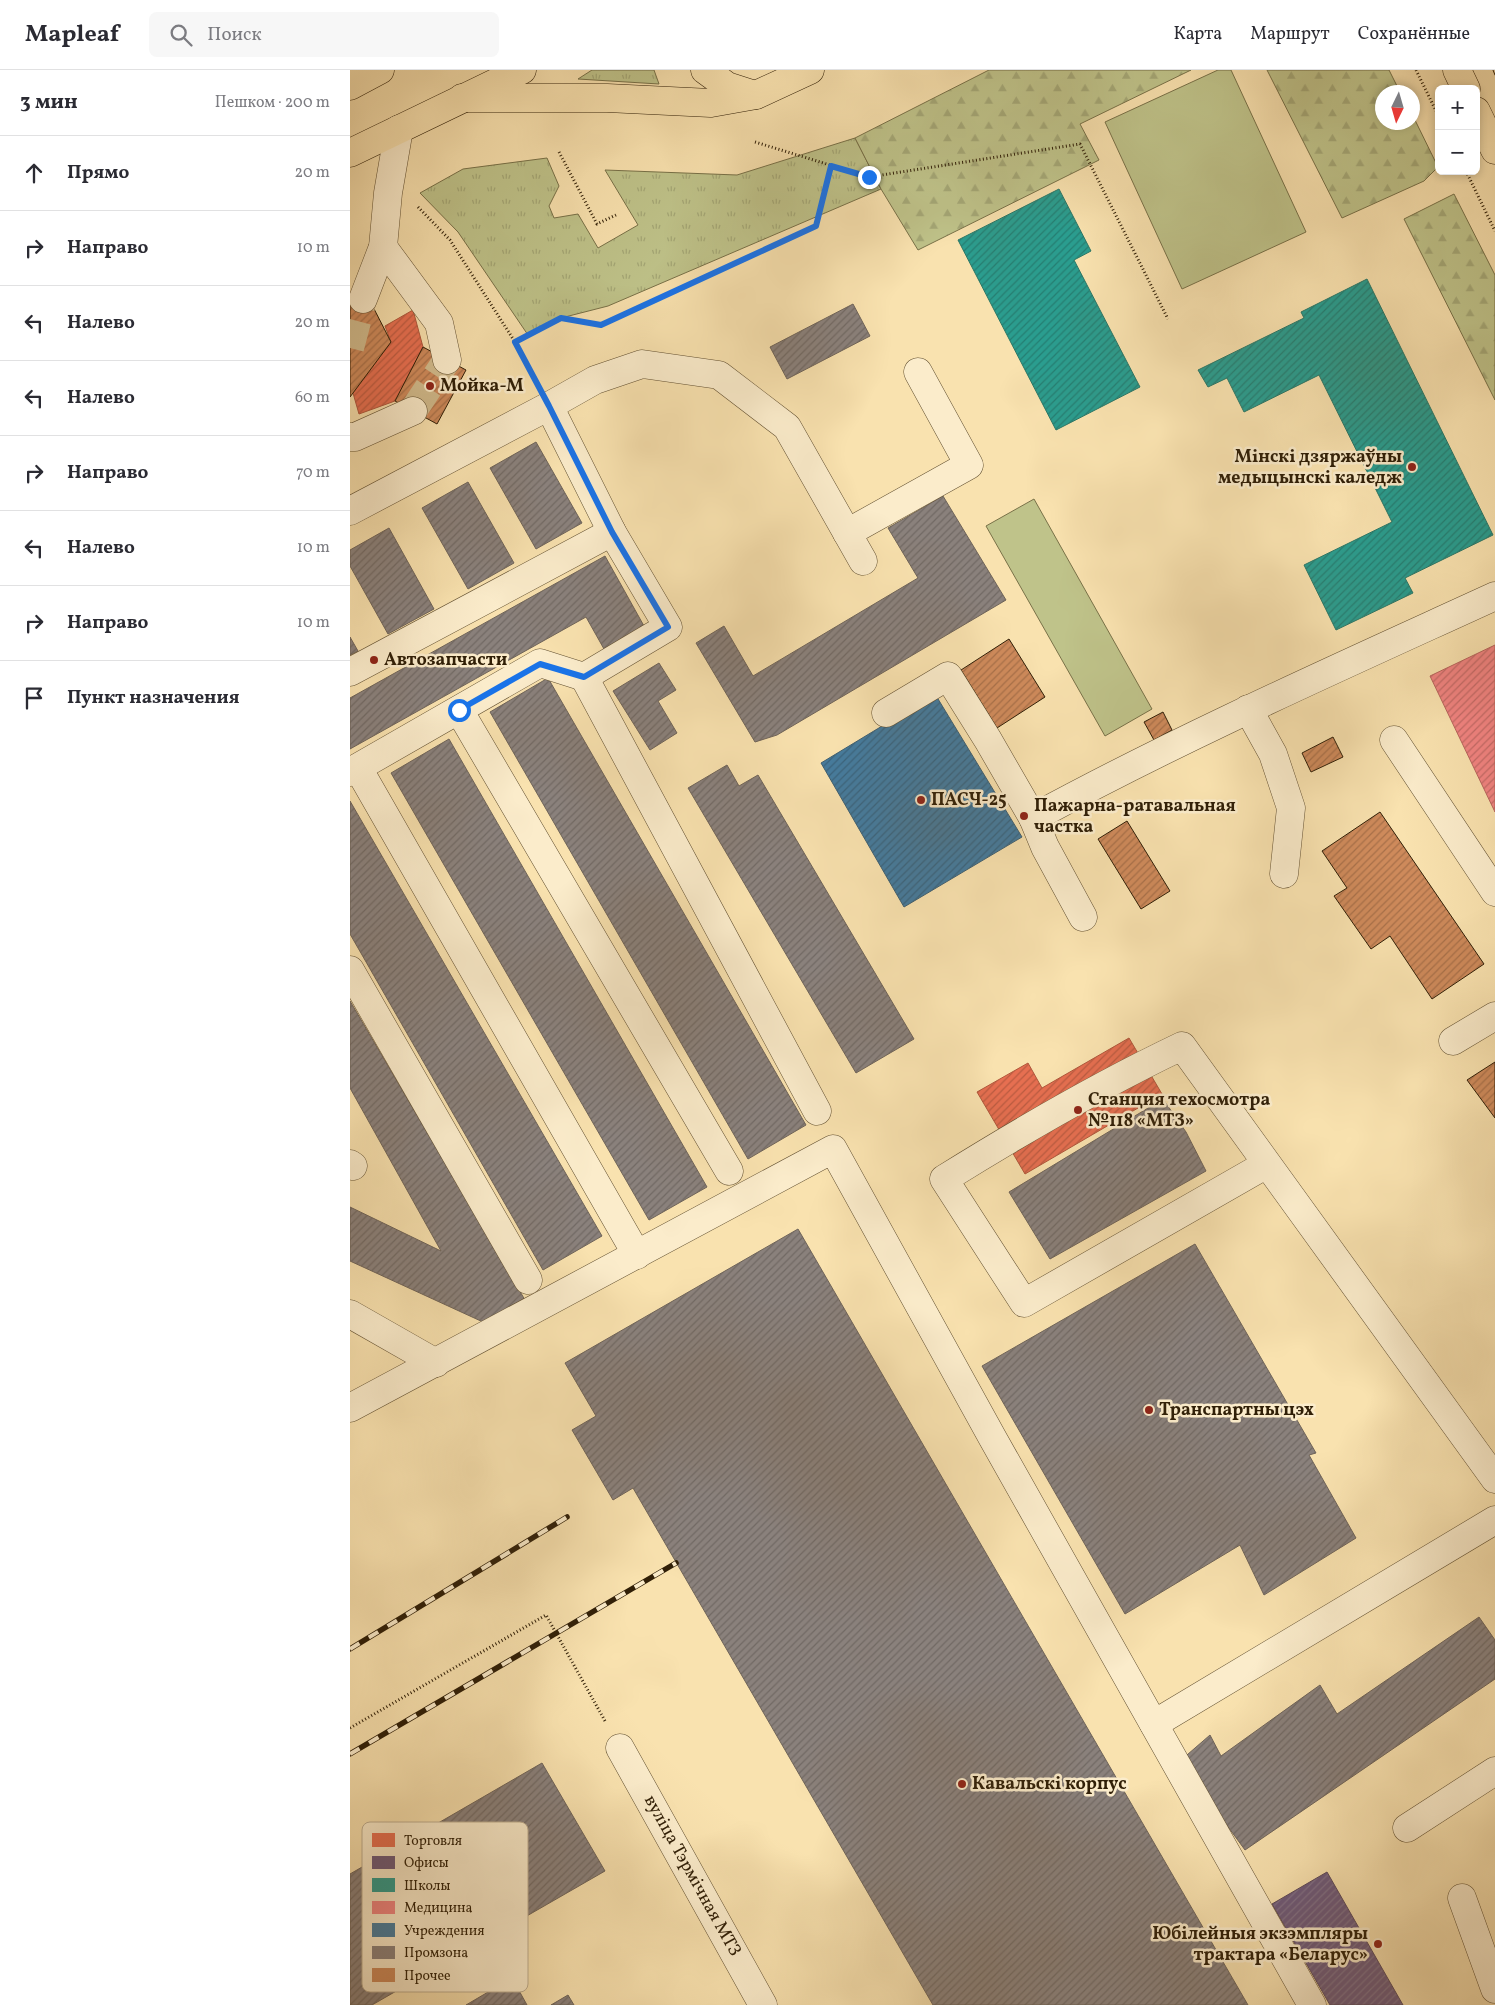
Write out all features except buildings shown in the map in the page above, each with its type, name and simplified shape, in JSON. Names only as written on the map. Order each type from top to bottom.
[{"type":"main road","points":[[350,86],[380,70]]},
{"type":"main road","points":[[350,153],[522,70]]},
{"type":"main road","points":[[705,70],[727,86],[756,95]]},
{"type":"main road","points":[[462,98],[607,98],[712,103],[756,95],[810,70]]},
{"type":"main road","points":[[1457,70],[1464,85]]},
{"type":"main road","points":[[1480,119],[1495,150]]},
{"type":"lane","points":[[363,299],[383,247],[388,193],[399,129]]},
{"type":"lane","points":[[383,247],[438,323],[447,360]]},
{"type":"lane","points":[[350,511],[595,380],[642,364],[719,375],[787,427],[863,561]]},
{"type":"lane","points":[[847,532],[969,465],[918,372]]},
{"type":"lane","points":[[549,406],[612,532],[668,627],[584,677]]},
{"type":"lane","points":[[350,437],[355,437],[384,426],[413,412]]},
{"type":"lane","points":[[350,672],[612,532]]},
{"type":"lane","points":[[1033,818],[1248,709],[1495,596]]},
{"type":"lane","points":[[636,1255],[354,770],[540,664],[584,677],[817,1111]]},
{"type":"lane","points":[[886,713],[948,676],[1033,818],[1045,847],[1083,917]]},
{"type":"lane","points":[[1248,709],[1273,754],[1291,808],[1284,874]]},
{"type":"lane","points":[[459,710],[729,1171]]},
{"type":"lane","points":[[1394,740],[1495,892]]},
{"type":"lane","points":[[350,970],[528,1280]]},
{"type":"lane","points":[[1453,1041],[1495,1016]]},
{"type":"lane","points":[[1267,1164],[1024,1303],[944,1179],[1014,1136],[1144,1064],[1182,1046],[1495,1479]]},
{"type":"lane","points":[[350,1408],[834,1149],[1312,2005]]},
{"type":"lane","points":[[350,1314],[436,1363]]},
{"type":"lane","points":[[1154,1724],[1495,1520]]},
{"type":"lane","name":"вуліца Тэрмічная МТЗ","points":[[620,1748],[764,2005]]},
{"type":"lane","points":[[1408,1828],[1495,1771]]},
{"type":"lane","points":[[1462,1898],[1495,1989]]},
{"type":"path","points":[[1416,70],[1435,109]]},
{"type":"path","points":[[756,142],[869,177],[1080,144],[1168,319]]},
{"type":"path","points":[[559,152],[597,224],[616,215]]},
{"type":"path","points":[[515,342],[561,318],[601,325],[816,226],[831,166]]},
{"type":"path","points":[[1468,175],[1495,231]]},
{"type":"path","points":[[412,200],[450,240],[515,342],[549,406]]},
{"type":"path","points":[[350,1728],[546,1615],[620,1748]]},
{"type":"green space","points":[[592,70],[654,70],[659,84],[578,79]]},
{"type":"green space","points":[[989,70],[1191,70],[1080,124],[1099,160],[918,250],[881,189],[855,138]]},
{"type":"green space","points":[[1218,70],[1231,70],[1306,232],[1182,289],[1105,122]]},
{"type":"green space","points":[[1267,70],[1389,70],[1396,85],[1375,85],[1375,130],[1420,130],[1435,161],[1435,170],[1424,181],[1342,218]]},
{"type":"green space","points":[[855,138],[881,189],[608,306],[561,318],[528,335],[458,232],[420,193],[463,169],[547,158],[559,186],[549,206],[554,218],[578,214],[598,248],[638,225],[605,170],[737,175]]},
{"type":"green space","points":[[1454,194],[1495,275],[1495,400],[1404,219]]},
{"type":"green space","points":[[1034,499],[1152,709],[1105,736],[986,526]]},
{"type":"tunnel","points":[[350,348],[363,299]]},
{"type":"tunnel","points":[[413,411],[447,360]]},
{"type":"tram line","points":[[1493,70],[1495,75]]},
{"type":"railway","points":[[350,1649],[567,1517]]},
{"type":"railway","points":[[350,1754],[676,1563]]},
{"type":"place","name":"Мойка-М","points":[[430,386]]},
{"type":"place","name":"Мінскі дзяржаўны медыцынскі каледж","points":[[1412,467]]},
{"type":"place","name":"Автозапчасти","points":[[374,660]]},
{"type":"place","name":"ПАСЧ-25","points":[[921,800]]},
{"type":"place","name":"Пажарна-ратавальная частка","points":[[1024,816]]},
{"type":"place","name":"Станция техосмотра №118 «МТЗ»","points":[[1078,1110]]},
{"type":"place","name":"Транспартны цэх","points":[[1149,1410]]},
{"type":"place","name":"Кавальскі корпус","points":[[962,1784]]},
{"type":"place","name":"Юбілейныя экзэмпляры трактара «Беларус»","points":[[1378,1944]]},
{"type":"route","points":[[459,710],[540,664],[584,677],[668,627],[612,532],[515,342],[561,318],[601,325],[816,226],[831,166],[869,177]]}]
